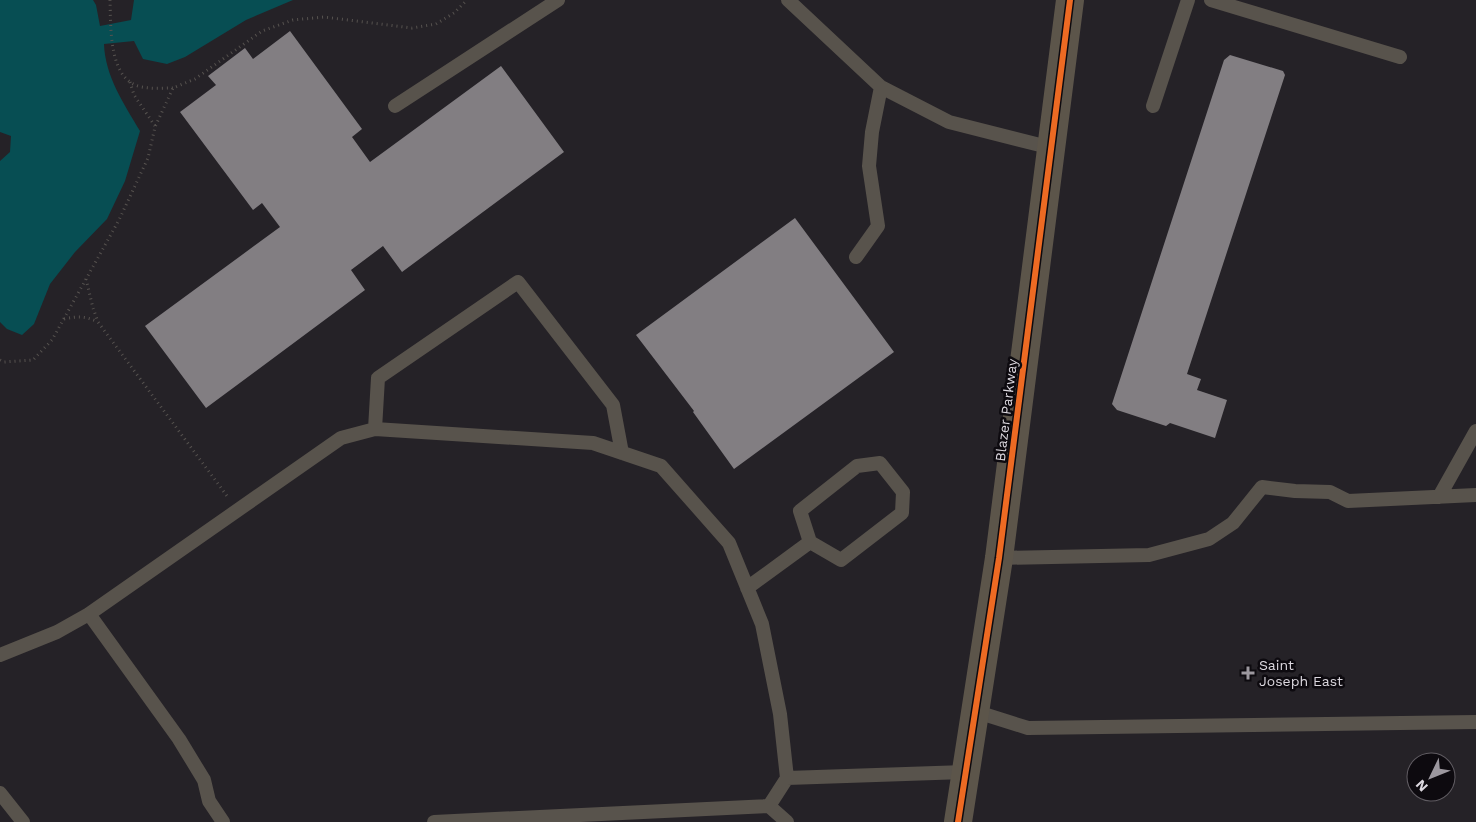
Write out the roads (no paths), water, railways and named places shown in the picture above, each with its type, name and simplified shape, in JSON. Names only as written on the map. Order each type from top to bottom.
[{"type":"street","name":"Blazer Parkway","points":[[958,822],[999,558],[1070,0]]},
{"type":"lane","points":[[394,106],[558,0]]},
{"type":"lane","points":[[788,0],[881,87],[949,122],[1052,148]]},
{"type":"lane","points":[[1153,106],[1188,0]]},
{"type":"lane","points":[[1211,0],[1400,57]]},
{"type":"lane","points":[[856,257],[878,226],[869,166],[872,132],[881,87]]},
{"type":"lane","points":[[375,429],[378,378],[518,282],[613,405],[622,453]]},
{"type":"lane","points":[[0,655],[57,632],[89,614],[341,438],[375,429],[593,443],[662,466],[729,543],[762,624],[780,714],[787,778],[769,806]]},
{"type":"lane","points":[[1439,497],[1476,430]]},
{"type":"lane","points":[[880,463],[903,492],[902,513],[841,560],[810,542],[800,511],[857,466],[880,463]]},
{"type":"lane","points":[[999,558],[1149,555],[1209,539],[1233,523],[1262,488],[1330,492],[1348,501],[1476,495]]},
{"type":"lane","points":[[748,588],[810,542]]},
{"type":"lane","points":[[89,614],[180,739],[204,780],[209,801],[222,822]]},
{"type":"lane","points":[[974,711],[1028,728],[1476,722]]},
{"type":"lane","points":[[787,778],[965,772]]},
{"type":"lane","points":[[0,792],[23,822]]},
{"type":"lane","points":[[434,822],[769,806],[787,822]]},
{"type":"water","points":[[0,0],[93,0],[96,5],[100,26],[131,20],[134,0],[293,0],[246,20],[185,57],[167,64],[143,59],[134,41],[104,44],[105,56],[112,78],[140,131],[125,181],[107,219],[75,252],[50,284],[34,324],[22,335],[7,329],[0,322],[0,161],[10,152],[11,136],[0,132]]},
{"type":"place","name":"Saint Joseph East","points":[[1248,673]]}]
